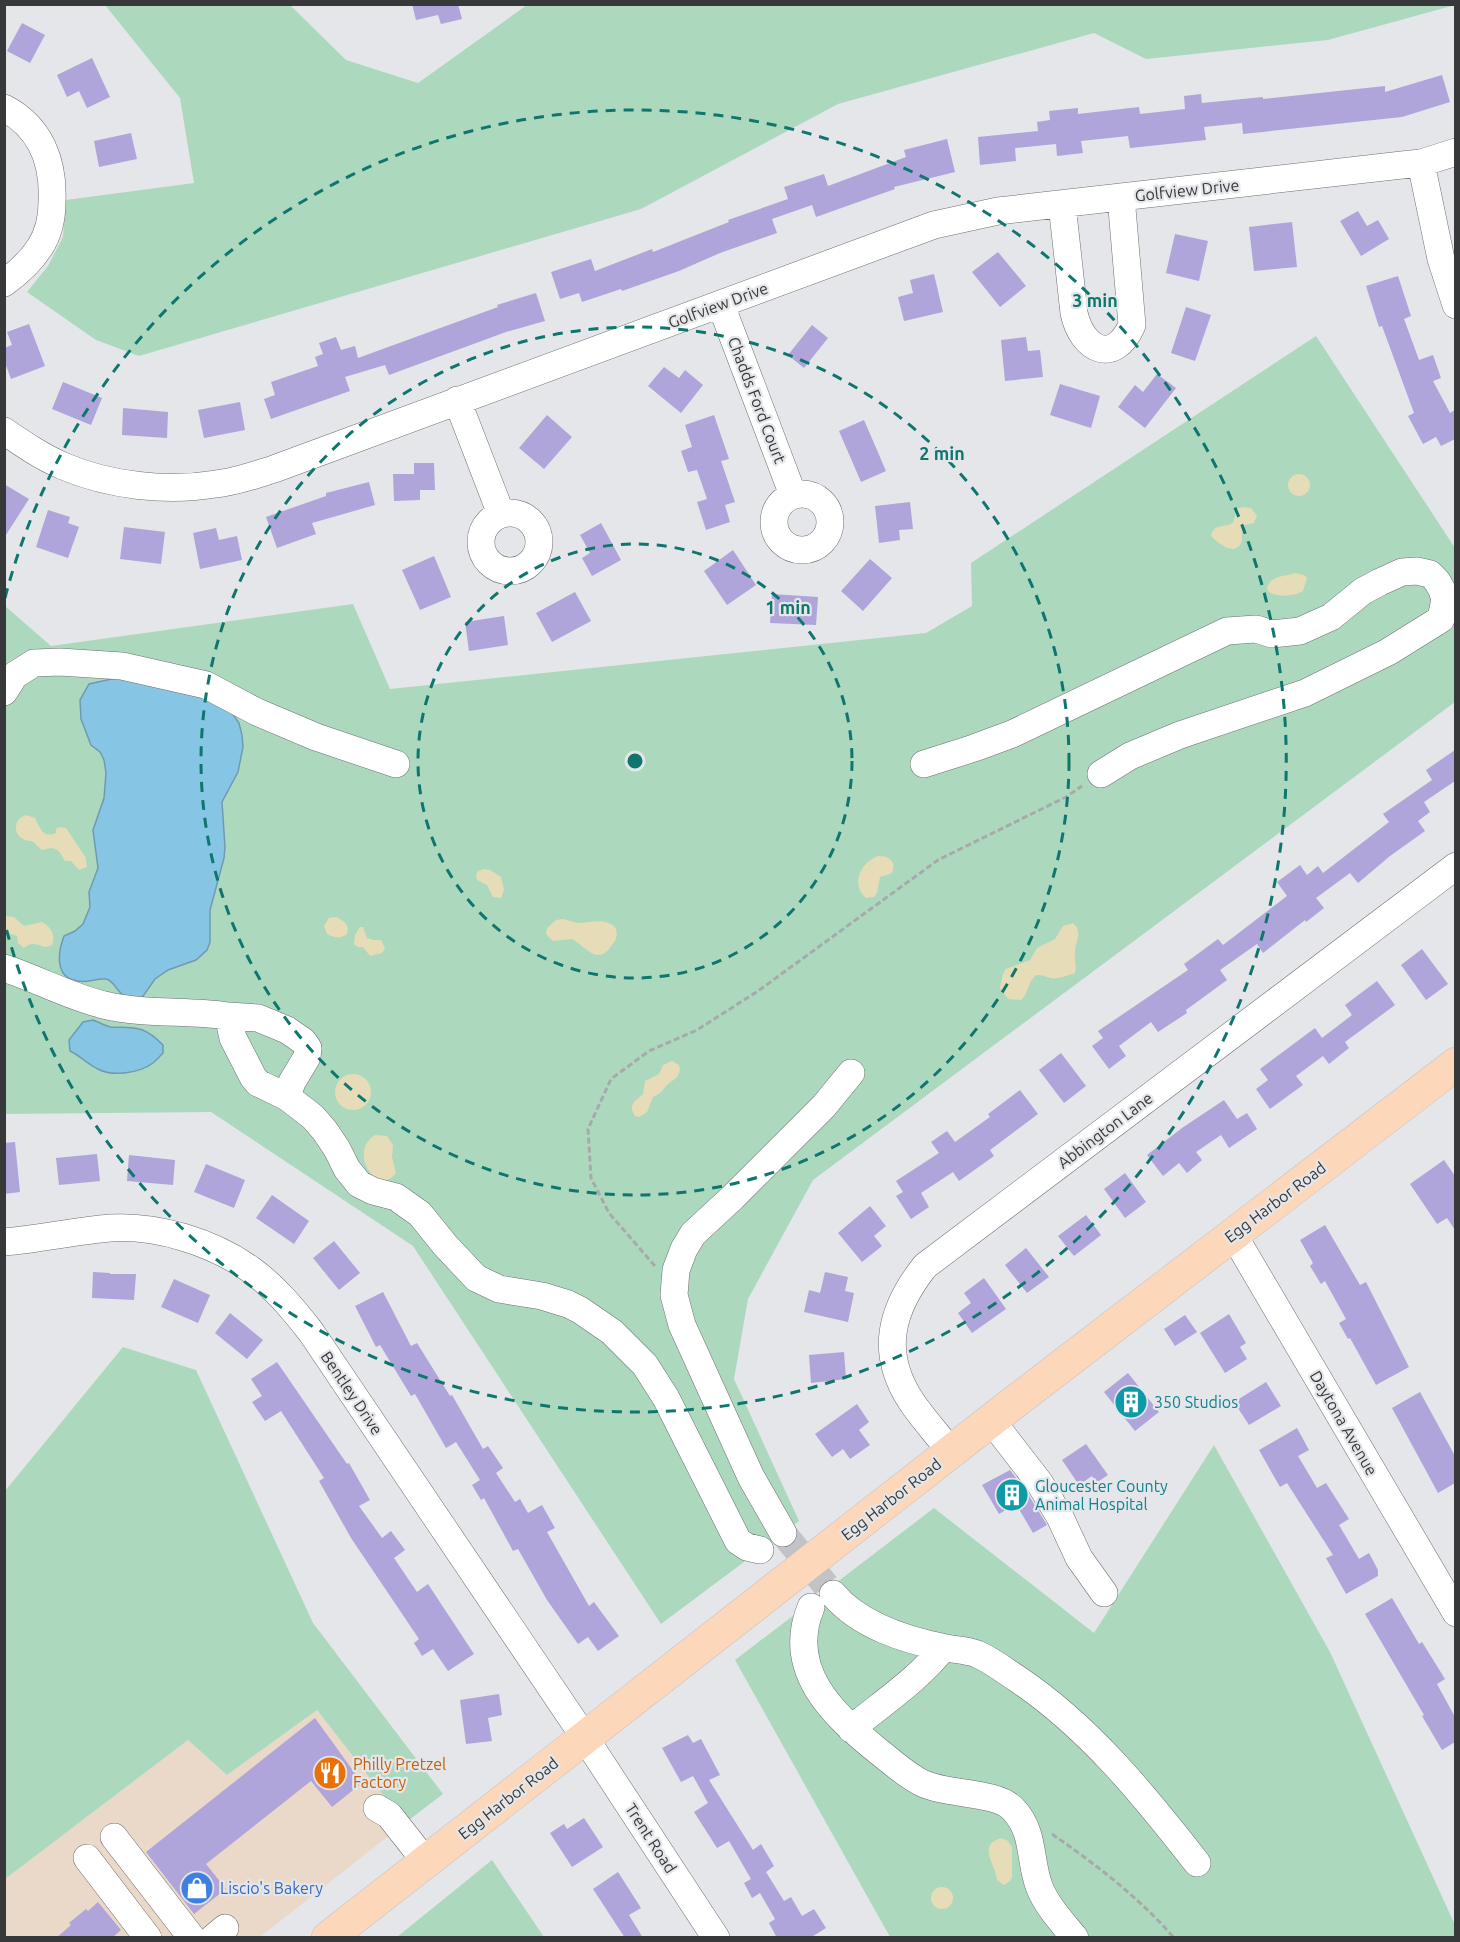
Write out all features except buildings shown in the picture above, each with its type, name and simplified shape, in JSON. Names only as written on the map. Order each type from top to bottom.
[{"type":"main road","name":"Egg Harbor Road","points":[[328,1938],[1233,1234],[1452,1075]]},
{"type":"street","points":[[4,108],[22,120],[43,146],[52,173],[53,195],[49,230],[41,246],[30,261],[4,283]]},
{"type":"street","name":"Golfview Drive","points":[[4,431],[65,467],[128,483],[188,487],[217,484],[274,469],[934,225],[998,211],[1421,163],[1455,152]]},
{"type":"street","points":[[1421,163],[1441,259],[1455,305]]},
{"type":"street","points":[[1062,204],[1077,330],[1085,340],[1097,348],[1112,349],[1126,339],[1132,325],[1121,197]]},
{"type":"street","name":"Chadds Ford Court","points":[[721,304],[793,495]]},
{"type":"street","points":[[457,400],[501,514]]},
{"type":"street","points":[[924,764],[1012,734],[1227,630],[1256,629],[1272,633],[1300,631],[1331,617],[1363,591],[1402,572],[1417,571],[1430,574],[1437,581],[1445,599],[1441,619],[1388,652],[1294,698],[1212,723],[1162,742],[1130,756],[1101,774]]},
{"type":"street","points":[[4,692],[15,675],[34,663],[60,662],[122,666],[206,685],[257,712],[332,744],[396,764]]},
{"type":"street","name":"Abbington Lane","points":[[951,1452],[910,1400],[896,1364],[892,1341],[894,1322],[901,1302],[911,1283],[925,1266],[1455,866]]},
{"type":"street","points":[[4,968],[104,1005],[152,1012],[200,1012],[258,1018],[287,1030],[303,1041],[308,1048],[307,1057],[292,1082],[287,1097]]},
{"type":"street","points":[[228,1016],[233,1038],[253,1077],[258,1083],[287,1097],[313,1117],[325,1131],[347,1169],[359,1184],[373,1191],[396,1197],[420,1214],[476,1278],[489,1286],[507,1292],[542,1296],[568,1304],[612,1332],[645,1365],[702,1467],[727,1521],[742,1545],[760,1550]]},
{"type":"street","points":[[783,1533],[748,1470],[682,1325],[674,1294],[676,1269],[693,1234],[819,1111],[851,1073]]},
{"type":"street","name":"Bentley Drive","points":[[4,1242],[112,1228],[160,1232],[194,1241],[220,1253],[249,1268],[271,1286],[311,1332],[585,1738]]},
{"type":"street","name":"Daytona Avenue","points":[[1233,1234],[1455,1613]]},
{"type":"street","points":[[991,1420],[1045,1490],[1079,1558],[1104,1593]]},
{"type":"street","points":[[727,1521],[736,1510],[733,1488],[735,1478],[748,1470]]},
{"type":"street","points":[[1075,1938],[1040,1889],[1030,1840],[1019,1816],[1011,1806],[998,1800],[923,1784],[850,1729],[831,1709],[819,1690],[803,1651],[805,1626],[822,1600],[840,1602],[859,1617],[905,1638],[977,1654],[1045,1698],[1122,1771],[1197,1863]]},
{"type":"street","points":[[850,1729],[918,1675],[943,1648]]},
{"type":"street","name":"Trent Road","points":[[585,1738],[716,1938]]},
{"type":"street","points":[[377,1808],[389,1815],[426,1862]]},
{"type":"street","points":[[114,1837],[192,1938]]},
{"type":"street","points":[[87,1858],[148,1938]]},
{"type":"path","points":[[674,1294],[656,1267],[609,1213],[591,1178],[588,1129],[611,1079],[649,1051],[696,1030],[758,991],[938,861],[1066,797],[1101,774]]},
{"type":"path","points":[[1046,1830],[1104,1873],[1162,1923],[1174,1938]]},
{"type":"shaded area","points":[[317,1710],[405,1823],[260,1937],[5,1938],[5,1879],[188,1740],[227,1775]]},
{"type":"green space","points":[[105,5],[290,5],[346,60],[418,83],[527,5],[1455,5],[1328,40],[1146,59],[1094,33],[838,104],[641,209],[139,356],[96,340],[27,292],[48,266],[63,237],[66,200],[194,183],[180,98]]},
{"type":"green space","points":[[1316,336],[1455,548],[1455,702],[813,1180],[748,1299],[734,1379],[799,1521],[661,1624],[413,1246],[211,1112],[5,1114],[5,606],[51,646],[353,604],[390,689],[926,633],[972,606],[971,563]]},
{"type":"green space","points":[[123,1347],[196,1370],[313,1623],[443,1794],[405,1823],[317,1710],[227,1775],[188,1740],[5,1879],[5,1491]]},
{"type":"green space","points":[[1214,1445],[1330,1652],[1455,1925],[1455,1937],[890,1937],[735,1660],[934,1508],[1094,1633]]},
{"type":"green space","points":[[492,1860],[544,1937],[397,1937]]},
{"type":"sand","points":[[1299,474],[1307,477],[1310,485],[1307,493],[1299,496],[1291,493],[1288,485],[1291,477]]},
{"type":"sand","points":[[1251,508],[1257,516],[1254,523],[1242,528],[1242,542],[1238,547],[1230,549],[1217,542],[1211,536],[1212,532],[1217,527],[1233,523],[1237,509]]},
{"type":"sand","points":[[1295,573],[1307,578],[1303,591],[1286,596],[1269,592],[1267,588],[1272,581],[1278,577]]},
{"type":"sand","points":[[26,815],[35,818],[42,831],[48,834],[56,833],[59,827],[66,828],[86,858],[87,867],[79,870],[71,861],[65,861],[56,849],[42,850],[32,841],[18,835],[17,822]]},
{"type":"sand","points":[[878,856],[886,857],[893,862],[892,873],[880,877],[877,893],[874,897],[866,898],[861,892],[858,880],[867,863]]},
{"type":"sand","points":[[484,869],[501,877],[504,890],[501,898],[493,897],[487,885],[477,880],[478,871]]},
{"type":"sand","points":[[5,917],[14,917],[24,926],[42,922],[53,935],[52,945],[46,947],[32,944],[24,948],[18,943],[17,936],[5,932]]},
{"type":"sand","points":[[336,917],[348,928],[347,934],[340,937],[327,934],[324,926],[329,918]]},
{"type":"sand","points":[[563,919],[577,923],[606,922],[615,927],[616,939],[607,951],[597,955],[572,939],[553,941],[546,934],[547,928],[556,920]]},
{"type":"sand","points":[[1073,923],[1078,930],[1075,973],[1056,978],[1036,975],[1021,1000],[1008,999],[1000,988],[1006,969],[1030,960],[1037,948],[1055,939],[1063,926]]},
{"type":"sand","points":[[360,927],[363,927],[367,938],[381,940],[385,948],[382,953],[370,956],[363,947],[354,944],[355,935]]},
{"type":"sand","points":[[672,1061],[679,1065],[680,1070],[676,1079],[653,1097],[647,1112],[639,1117],[635,1116],[632,1106],[643,1094],[645,1081],[659,1074],[663,1065]]},
{"type":"sand","points":[[353,1074],[365,1080],[371,1092],[365,1104],[353,1110],[341,1104],[335,1092],[341,1080]]},
{"type":"sand","points":[[375,1135],[387,1136],[393,1145],[392,1157],[396,1173],[389,1179],[381,1180],[374,1176],[368,1170],[365,1161],[364,1152],[367,1143]]},
{"type":"sand","points":[[1001,1838],[1008,1841],[1012,1847],[1012,1877],[1004,1885],[997,1880],[989,1855],[990,1845]]},
{"type":"sand","points":[[942,1887],[950,1890],[953,1898],[950,1906],[942,1909],[934,1906],[931,1898],[934,1890]]},
{"type":"water","points":[[116,678],[190,691],[232,713],[239,723],[243,747],[238,772],[222,802],[224,858],[210,910],[210,942],[207,950],[196,960],[168,970],[155,979],[141,999],[123,995],[111,981],[106,979],[81,981],[70,979],[61,970],[59,956],[64,936],[83,924],[90,907],[89,892],[98,868],[93,830],[104,798],[106,773],[104,760],[100,752],[91,745],[81,719],[80,700],[89,684]]},
{"type":"water","points":[[93,1020],[106,1026],[144,1031],[163,1045],[163,1053],[154,1062],[134,1071],[111,1073],[98,1069],[70,1051],[69,1040],[83,1022]]},
{"type":"tunnel","points":[[783,1533],[833,1594]]},
{"type":"place","name":"350 Studios","points":[[1131,1402]]},
{"type":"place","name":"Gloucester County Animal Hospital","points":[[1012,1495]]},
{"type":"place","name":"Philly Pretzel Factory","points":[[330,1773]]},
{"type":"place","name":"Liscio's Bakery","points":[[197,1888]]}]
